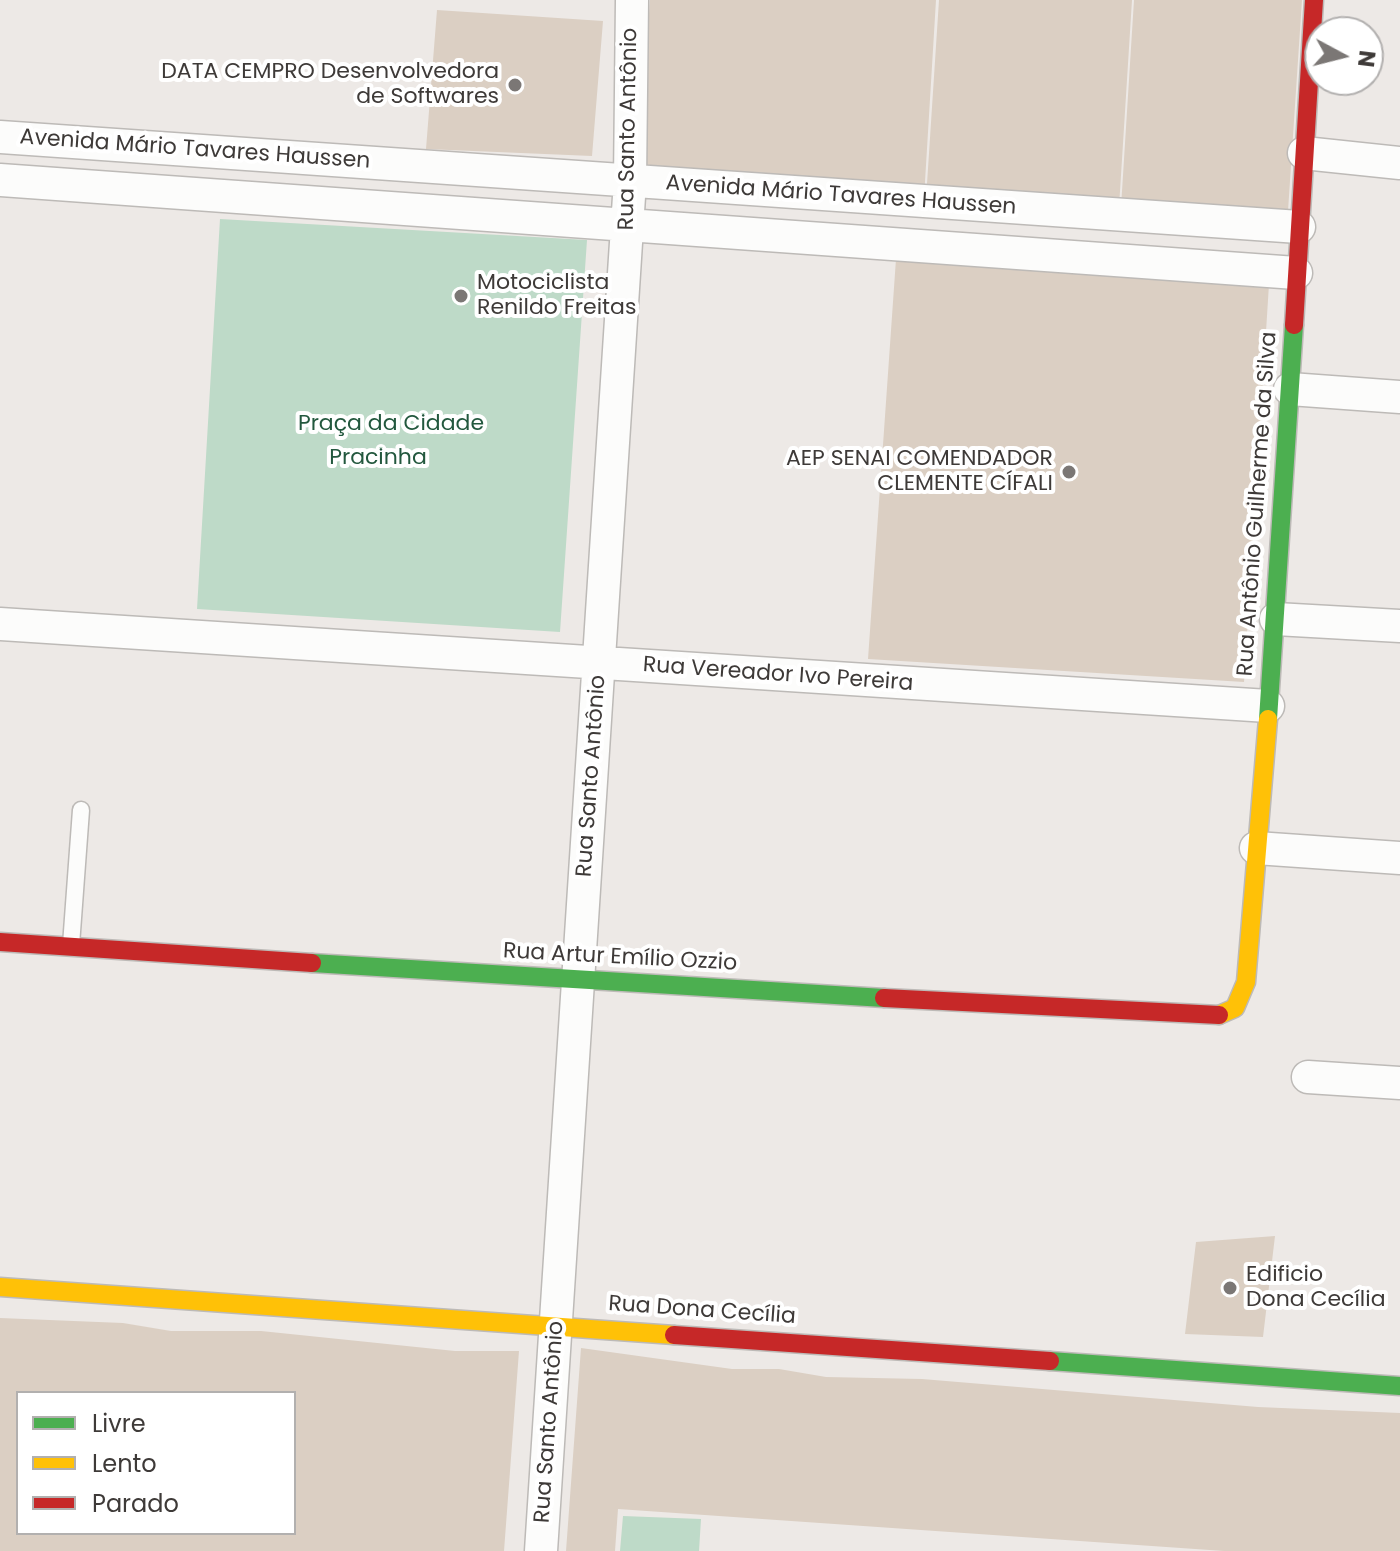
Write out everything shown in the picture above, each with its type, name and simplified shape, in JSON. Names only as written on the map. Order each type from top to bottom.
[{"type":"street","name":"Rua Santo Antônio","points":[[541,1551],[628,223],[632,0]]},
{"type":"street","name":"Rua Antônio Guilherme da Silva","points":[[1235,1008],[1246,982],[1276,619],[1314,0]]},
{"type":"street","name":"Avenida Mário Tavares Haussen","points":[[0,137],[1299,227]]},
{"type":"street","points":[[1304,153],[1400,163]]},
{"type":"street","name":"Avenida Mário Tavares Haussen","points":[[0,180],[1296,273]]},
{"type":"street","points":[[1290,389],[1400,397]]},
{"type":"street","points":[[1276,619],[1400,626]]},
{"type":"street","name":"Rua Vereador Ivo Pereira","points":[[0,624],[1268,706]]},
{"type":"street","points":[[1256,848],[1400,858]]},
{"type":"street","name":"Rua Artur Emílio Ozzio","points":[[0,942],[579,981],[1213,1017],[1235,1008]]},
{"type":"street","points":[[1308,1077],[1400,1083]]},
{"type":"street","name":"Rua Dona Cecília","points":[[0,1287],[1400,1386]]},
{"type":"lane","points":[[71,946],[81,810]]},
{"type":"green space","name":"Praça da Cidade","points":[[220,219],[587,240],[560,632],[197,609]]},
{"type":"green space","points":[[623,1516],[701,1519],[699,1551],[620,1551]]},
{"type":"building","points":[[650,0],[936,0],[924,198],[637,174]]},
{"type":"building","points":[[939,0],[1132,0],[1119,207],[926,199]]},
{"type":"building","points":[[1134,0],[1302,0],[1288,211],[1121,207]]},
{"type":"building","name":"DATA CEMPRO Desenvolvedora de Softwares","points":[[437,10],[603,21],[592,156],[426,149]]},
{"type":"building","name":"AEP SENAI COMENDADOR CLEMENTE CÍFALI","points":[[896,259],[1269,284],[1244,682],[868,659]]},
{"type":"building","name":"Edificio Dona Cecília","points":[[1275,1236],[1263,1337],[1185,1334],[1196,1242]]},
{"type":"building","points":[[0,1318],[123,1323],[171,1331],[261,1331],[455,1351],[519,1351],[504,1551],[0,1551]]},
{"type":"building","points":[[581,1348],[732,1369],[779,1369],[826,1377],[922,1379],[1258,1407],[1400,1413],[1400,1551],[1224,1551],[618,1509],[615,1551],[566,1551]]},
{"type":"traffic: fast","points":[[1268,719],[1294,325]]},
{"type":"traffic: fast","points":[[312,963],[884,998]]},
{"type":"traffic: fast","points":[[1050,1361],[1400,1386]]},
{"type":"traffic: slow","points":[[1219,1015],[1235,1008],[1246,982],[1268,719]]},
{"type":"traffic: slow","points":[[0,1287],[674,1335]]},
{"type":"traffic: jam","points":[[1294,325],[1314,0]]},
{"type":"traffic: jam","points":[[0,942],[312,963]]},
{"type":"traffic: jam","points":[[884,998],[1219,1015]]},
{"type":"traffic: jam","points":[[674,1335],[1050,1361]]},
{"type":"place","name":"DATA CEMPRO Desenvolvedora de Softwares","points":[[515,85]]},
{"type":"place","name":"Motociclista Renildo Freitas","points":[[461,296]]},
{"type":"place","name":"AEP SENAI COMENDADOR CLEMENTE CÍFALI","points":[[1069,472]]},
{"type":"place","name":"Edificio Dona Cecília","points":[[1230,1288]]},
{"type":"park label","name":"Pracinha","points":[[378,458]]}]
